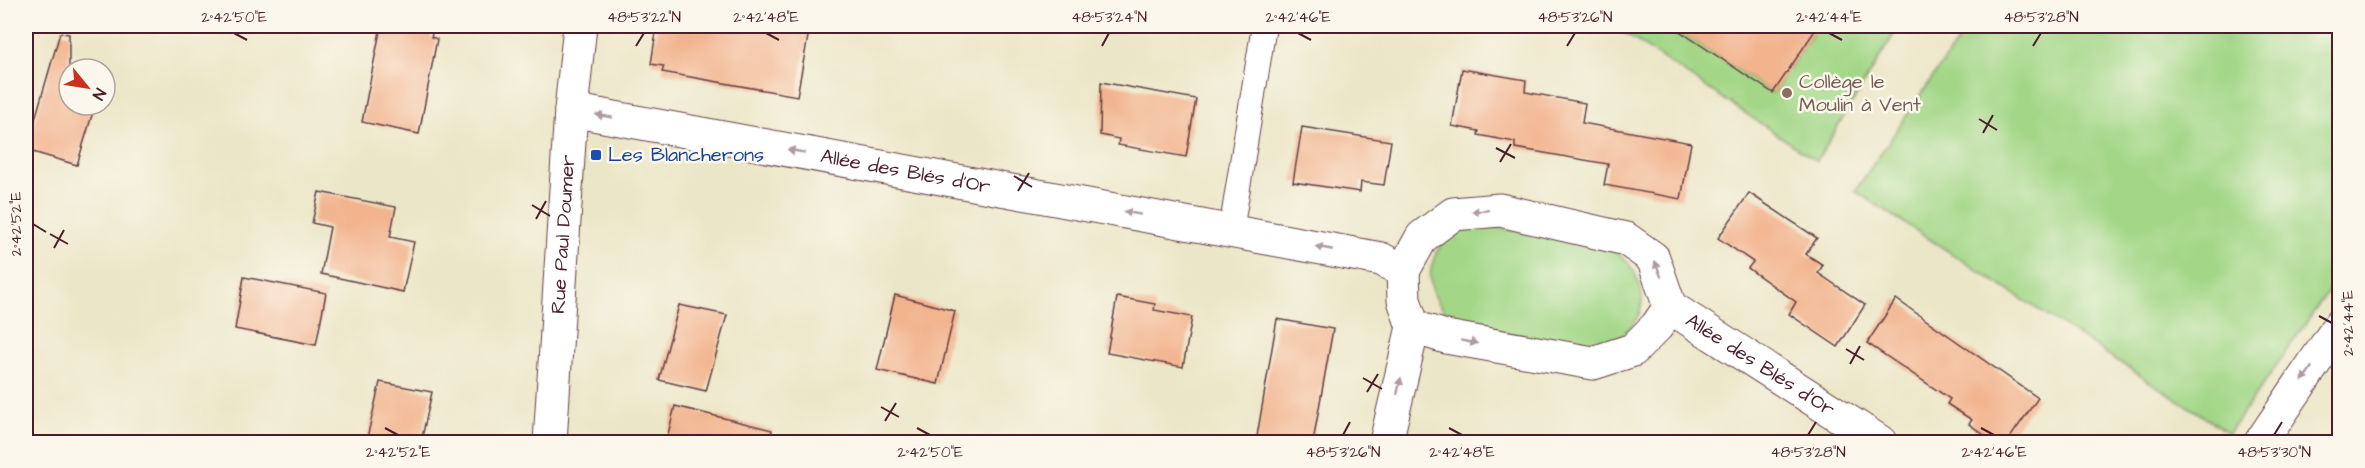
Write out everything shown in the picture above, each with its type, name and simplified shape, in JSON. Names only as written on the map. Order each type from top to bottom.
[{"type":"street","name":"Rue Paul Doumer","points":[[550,442],[571,110],[580,26]]},
{"type":"street","name":"Allée des Blés d'Or","points":[[571,110],[1231,231],[1392,265],[1422,237],[1453,214],[1500,210],[1626,239],[1653,258],[1670,307],[1880,442]]},
{"type":"street","points":[[1386,442],[1413,327],[1392,265]]},
{"type":"street","name":"Allée des Blés d'Or","points":[[1413,327],[1446,338],[1593,363],[1633,350],[1657,326],[1670,307]]},
{"type":"street","points":[[2261,442],[2340,325]]},
{"type":"lane","points":[[1231,231],[1264,26]]},
{"type":"green space","name":"Collège le Moulin à Vent","points":[[1614,26],[1672,26],[1773,93],[1813,34],[1801,26],[1899,26],[1817,161]]},
{"type":"green space","points":[[1968,26],[2339,26],[2339,276],[2229,433],[1855,191]]},
{"type":"green space","points":[[1485,225],[1613,249],[1630,266],[1640,287],[1642,298],[1636,320],[1614,341],[1593,346],[1530,338],[1484,329],[1456,320],[1444,310],[1432,289],[1431,273],[1435,255],[1451,235]]},
{"type":"building","points":[[381,26],[434,26],[431,37],[437,39],[419,134],[362,122]]},
{"type":"building","points":[[657,26],[810,26],[797,96],[662,72],[664,66],[651,64]]},
{"type":"building","points":[[1672,26],[1818,26],[1773,93]]},
{"type":"building","points":[[60,33],[69,34],[69,57],[57,57],[57,117],[91,117],[77,165],[26,150]]},
{"type":"building","points":[[1462,69],[1526,80],[1525,92],[1585,103],[1582,123],[1691,143],[1681,199],[1604,185],[1608,164],[1515,148],[1515,142],[1478,135],[1479,131],[1452,126]]},
{"type":"building","points":[[1101,82],[1196,99],[1186,157],[1118,145],[1119,139],[1100,135]]},
{"type":"building","points":[[1302,127],[1391,141],[1384,185],[1361,182],[1360,192],[1293,182]]},
{"type":"building","points":[[319,192],[396,207],[390,237],[414,242],[403,292],[321,274],[330,227],[312,223]]},
{"type":"building","points":[[1749,193],[1817,238],[1806,254],[1823,265],[1818,273],[1865,305],[1838,347],[1789,314],[1796,302],[1748,268],[1753,262],[1718,238]]},
{"type":"building","points":[[244,277],[326,293],[316,345],[235,329]]},
{"type":"building","points":[[895,295],[955,311],[938,384],[877,370]]},
{"type":"building","points":[[1117,297],[1155,304],[1154,310],[1192,317],[1183,367],[1107,353]]},
{"type":"building","points":[[1896,299],[2038,398],[2007,442],[1994,442],[1969,424],[1972,420],[1947,404],[1950,399],[1867,343]]},
{"type":"building","points":[[679,305],[727,315],[706,391],[659,380]]},
{"type":"building","points":[[1277,319],[1333,329],[1313,442],[1256,442]]},
{"type":"building","points":[[380,382],[432,392],[421,442],[366,442]]},
{"type":"building","points":[[675,406],[772,430],[770,442],[666,442]]},
{"type":"place","name":"Collège le Moulin à Vent","points":[[1787,93]]},
{"type":"place","name":"Les Blancherons","points":[[596,155]]}]
